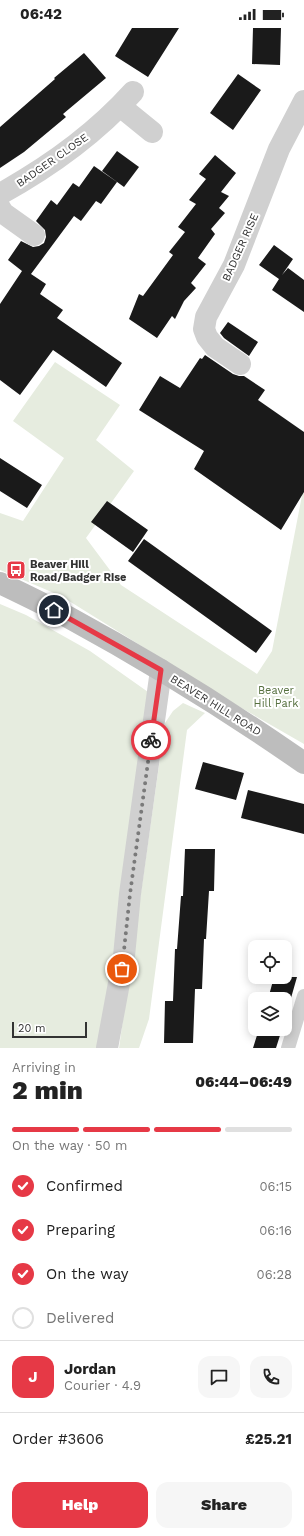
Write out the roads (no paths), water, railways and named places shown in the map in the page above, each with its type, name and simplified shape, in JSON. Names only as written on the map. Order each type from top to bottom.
[{"type":"main road","name":"BEAVER HILL ROAD","points":[[0,583],[67,616],[161,670],[304,762]]},
{"type":"street","name":"BADGER CLOSE","points":[[0,194],[30,178],[74,147],[127,99],[152,132]]},
{"type":"street","name":"BADGER RISE","points":[[240,364],[215,347],[207,337],[204,328],[206,317],[234,265],[279,149],[301,115]]},
{"type":"street","points":[[0,208],[3,212],[34,235]]},
{"type":"street","points":[[107,1048],[124,956],[130,894],[161,670]]},
{"type":"lane","points":[[288,1048],[304,996]]},
{"type":"place","name":"Beaver Hill Road/Badger Rise","points":[[16,570]]},
{"type":"park label","name":"Beaver Hill Park","points":[[276,696]]}]
